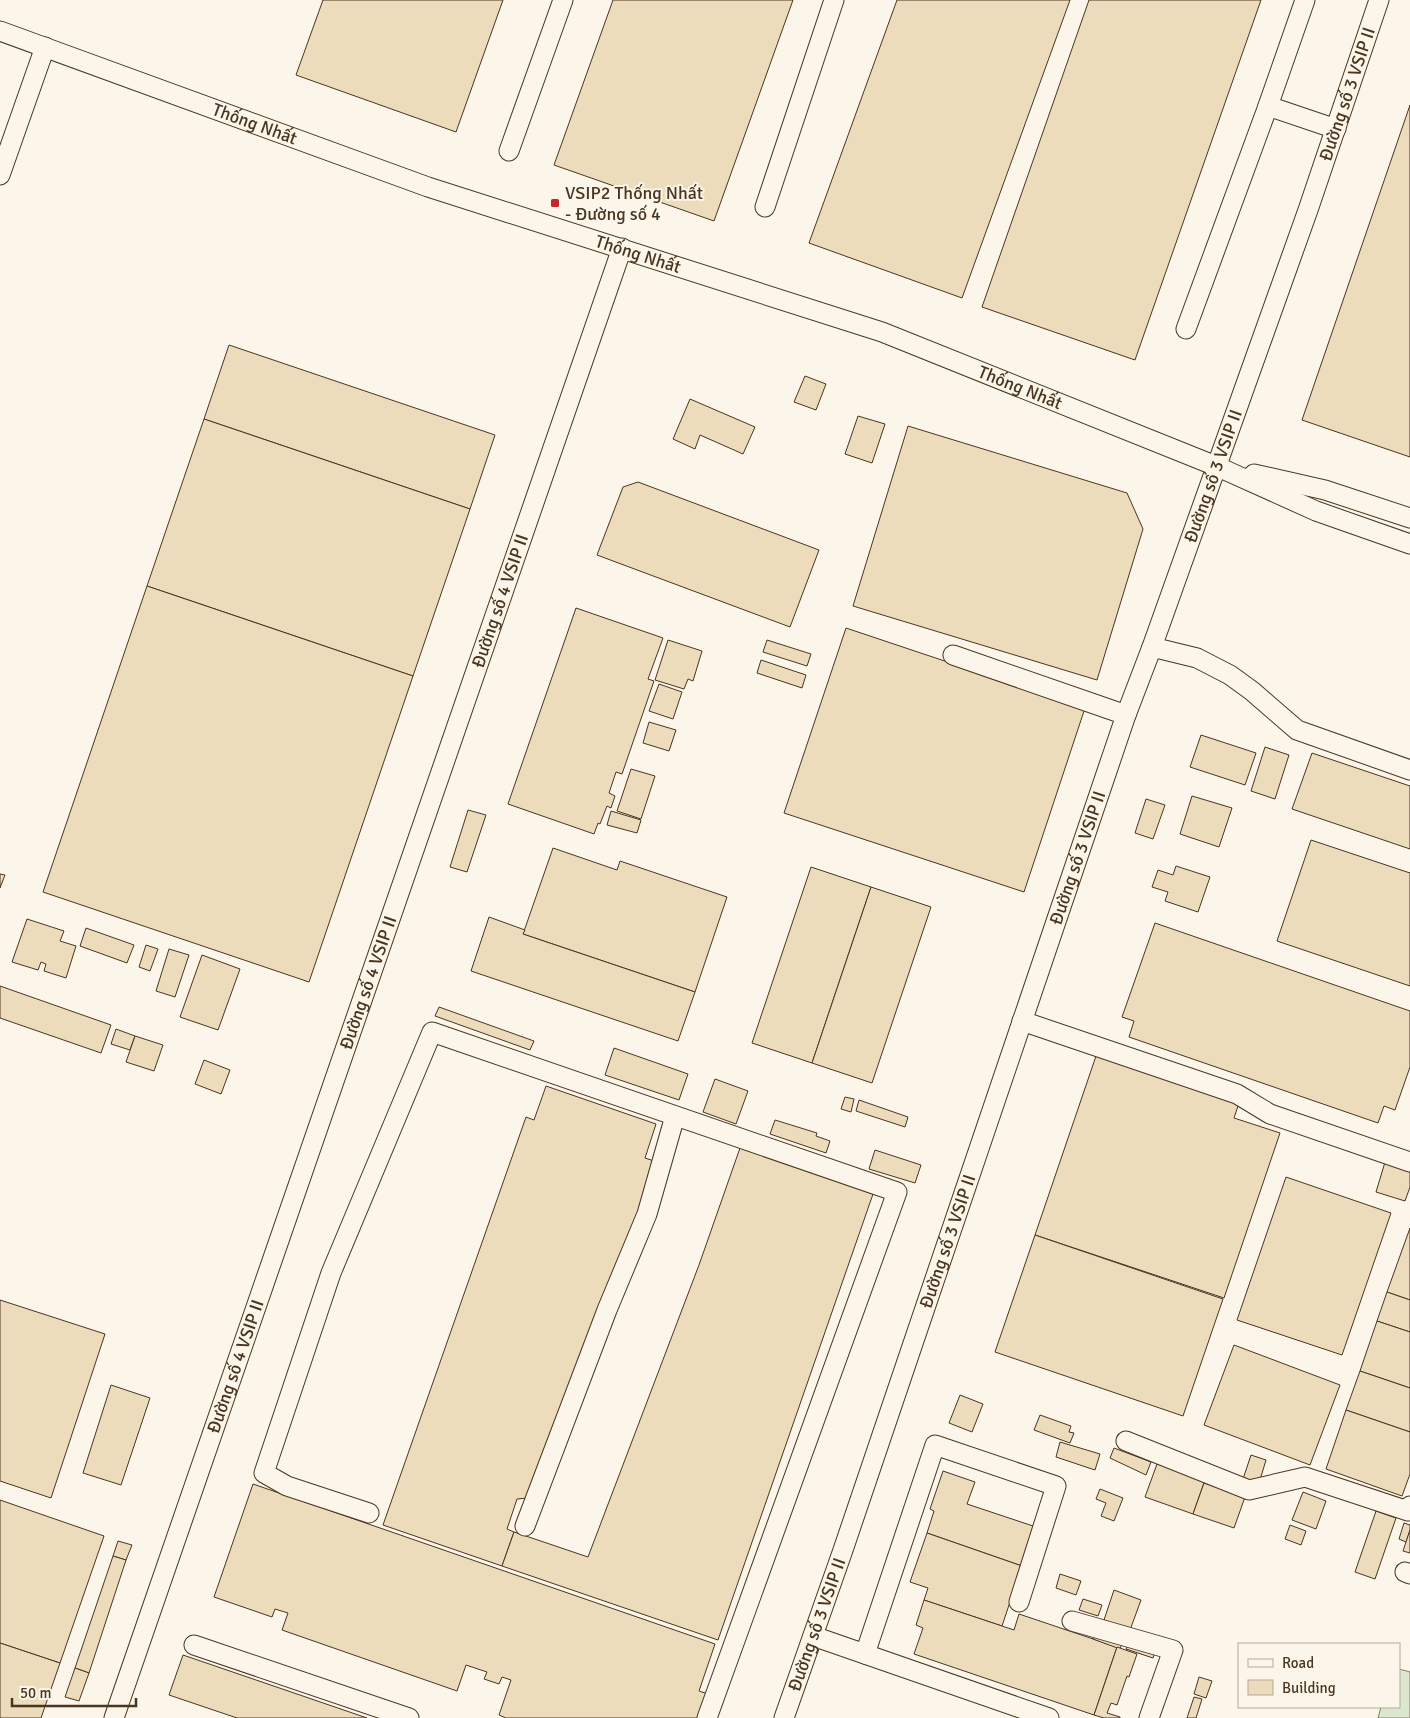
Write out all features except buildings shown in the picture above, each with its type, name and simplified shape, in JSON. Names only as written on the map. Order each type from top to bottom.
[{"type":"street","points":[[510,151],[563,0]]},
{"type":"street","points":[[766,207],[834,0]]},
{"type":"street","points":[[1186,329],[1305,0]]},
{"type":"street","name":"Đường số 3 VSIP II","points":[[784,1718],[1126,715],[1152,647],[1380,0]]},
{"type":"street","name":"Thống Nhất","points":[[0,31],[428,187],[882,332],[1216,466],[1316,511],[1410,544]]},
{"type":"street","points":[[0,175],[45,47]]},
{"type":"street","points":[[1268,106],[1336,129]]},
{"type":"street","name":"Đường số 4 VSIP II","points":[[114,1718],[622,248]]},
{"type":"street","name":"Thống Nhất","points":[[1216,466],[1325,490],[1410,518]]},
{"type":"street","points":[[1152,647],[1197,658],[1230,675],[1252,691],[1297,730],[1410,770]]},
{"type":"street","points":[[953,655],[1126,715]]},
{"type":"street","points":[[1022,1021],[1236,1094],[1270,1114],[1410,1162]]},
{"type":"street","points":[[369,1513],[287,1486],[264,1473],[331,1273],[432,1032],[896,1192],[707,1718]]},
{"type":"street","points":[[525,1526],[607,1310],[647,1214],[675,1116]]},
{"type":"street","points":[[1126,1441],[1249,1490],[1305,1477],[1408,1511],[1410,1506]]},
{"type":"street","points":[[865,1654],[935,1445],[1056,1486],[1019,1602]]},
{"type":"street","points":[[1072,1621],[1173,1650],[1149,1718]]},
{"type":"street","points":[[813,1636],[1049,1718]]},
{"type":"street","points":[[194,1645],[409,1718]]},
{"type":"green space","points":[[1400,1669],[1410,1672],[1410,1718],[1378,1718],[1381,1708],[1400,1708]]},
{"type":"place","name":"VSIP2 Thống Nhất - Đường số 4","points":[[555,203]]}]
